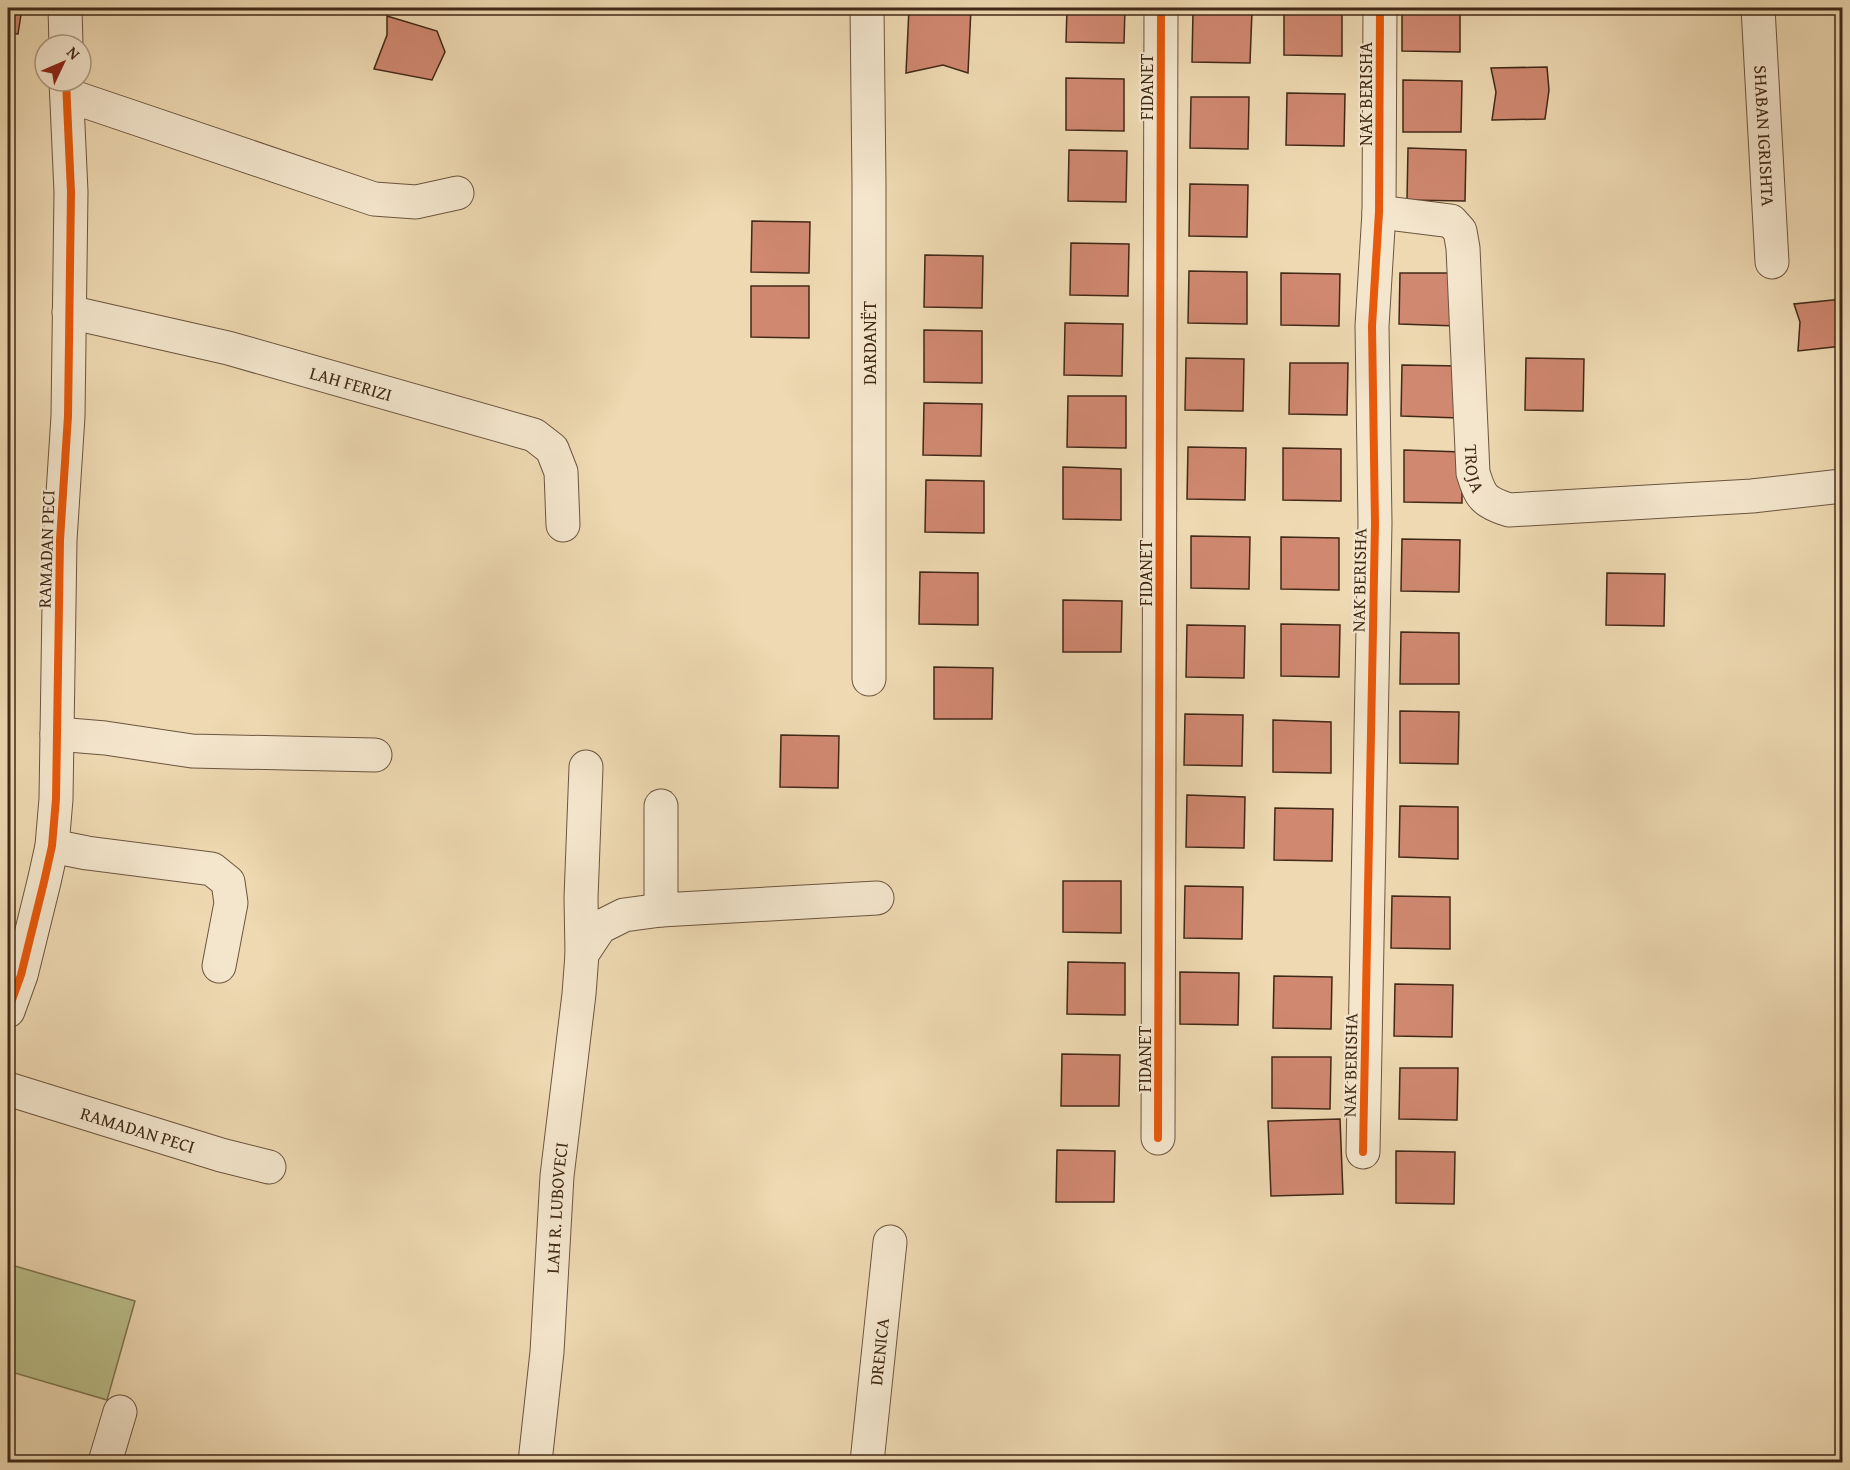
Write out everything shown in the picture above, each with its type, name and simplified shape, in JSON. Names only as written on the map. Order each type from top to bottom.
[{"type":"street","points":[[65,8],[66,33]]},
{"type":"street","name":"DARDANËT","points":[[867,8],[869,680]]},
{"type":"street","name":"FIDANET","points":[[1158,1138],[1161,8]]},
{"type":"street","name":"NAK BERISHA","points":[[1363,1152],[1375,522],[1372,326],[1379,212],[1380,8]]},
{"type":"street","name":"SHABAN IGRISHTA","points":[[1758,8],[1772,262]]},
{"type":"street","name":"RAMADAN PECI","points":[[8,1011],[21,975],[52,846],[56,799],[60,540],[68,416],[71,192],[67,93]]},
{"type":"street","name":"RAMADAN PECI","points":[[81,93],[374,199],[416,202],[457,193]]},
{"type":"street","name":"TROJA","points":[[1379,212],[1451,221],[1460,231],[1463,248],[1473,472],[1479,492],[1490,504],[1509,510],[1752,496],[1842,486]]},
{"type":"street","name":"LAH FERIZI","points":[[69,312],[228,348],[534,435],[552,449],[561,472],[563,525]]},
{"type":"street","points":[[57,734],[105,738],[192,751],[375,755]]},
{"type":"street","name":"LAH R. LUBOVECI","points":[[535,1462],[547,1352],[557,1176],[582,954],[581,898],[586,767]]},
{"type":"street","points":[[661,910],[662,806]]},
{"type":"street","points":[[52,846],[212,869],[228,882],[231,903],[219,966]]},
{"type":"street","name":"LAH R. LUBOVECI","points":[[582,954],[600,927],[624,915],[661,910],[877,898]]},
{"type":"street","name":"RAMADAN PECI","points":[[8,1089],[221,1155],[269,1167]]},
{"type":"street","name":"DRENICA","points":[[867,1462],[890,1242]]},
{"type":"street","points":[[105,1462],[120,1412]]},
{"type":"green space","points":[[8,1264],[135,1301],[107,1400],[8,1371]]},
{"type":"building","points":[[8,8],[22,8],[18,34],[8,33]]},
{"type":"building","points":[[909,8],[971,8],[968,73],[943,65],[906,73]]},
{"type":"building","points":[[1067,8],[1125,8],[1124,43],[1066,42]]},
{"type":"building","points":[[1284,8],[1342,8],[1342,56],[1284,55]]},
{"type":"building","points":[[1402,8],[1460,8],[1460,52],[1402,51]]},
{"type":"building","points":[[1193,11],[1252,11],[1250,63],[1192,62]]},
{"type":"building","points":[[387,16],[437,31],[445,52],[432,80],[374,69],[387,35]]},
{"type":"building","points":[[1547,67],[1549,90],[1545,119],[1492,120],[1496,92],[1491,68]]},
{"type":"building","points":[[1066,78],[1124,79],[1124,131],[1066,130]]},
{"type":"building","points":[[1403,80],[1462,81],[1461,132],[1403,132]]},
{"type":"building","points":[[1287,93],[1345,94],[1344,146],[1286,145]]},
{"type":"building","points":[[1191,97],[1249,97],[1248,149],[1190,148]]},
{"type":"building","points":[[1408,148],[1466,150],[1465,201],[1407,200]]},
{"type":"building","points":[[1069,150],[1127,151],[1126,202],[1068,201]]},
{"type":"building","points":[[1190,184],[1248,185],[1247,237],[1189,236]]},
{"type":"building","points":[[752,221],[810,222],[809,273],[751,272]]},
{"type":"building","points":[[1071,243],[1129,244],[1128,296],[1070,295]]},
{"type":"building","points":[[925,255],[983,256],[982,308],[924,307]]},
{"type":"building","points":[[1189,271],[1247,272],[1247,324],[1188,323]]},
{"type":"building","points":[[1281,273],[1340,274],[1339,326],[1281,325]]},
{"type":"building","points":[[1400,273],[1458,273],[1457,326],[1399,324]]},
{"type":"building","points":[[751,286],[809,286],[809,338],[751,337]]},
{"type":"building","points":[[1842,299],[1842,346],[1798,351],[1800,322],[1794,304]]},
{"type":"building","points":[[1065,323],[1123,324],[1122,376],[1064,375]]},
{"type":"building","points":[[924,330],[982,331],[982,383],[924,382]]},
{"type":"building","points":[[1186,358],[1244,359],[1243,411],[1185,410]]},
{"type":"building","points":[[1526,358],[1584,359],[1583,411],[1525,410]]},
{"type":"building","points":[[1290,363],[1348,363],[1347,415],[1289,414]]},
{"type":"building","points":[[1402,365],[1460,366],[1459,418],[1401,416]]},
{"type":"building","points":[[1068,396],[1126,396],[1126,448],[1067,447]]},
{"type":"building","points":[[924,403],[982,404],[981,456],[923,455]]},
{"type":"building","points":[[1188,447],[1246,448],[1245,500],[1187,499]]},
{"type":"building","points":[[1283,448],[1341,449],[1341,501],[1283,500]]},
{"type":"building","points":[[1404,450],[1462,452],[1462,503],[1404,502]]},
{"type":"building","points":[[1063,467],[1121,469],[1121,520],[1063,519]]},
{"type":"building","points":[[926,480],[984,481],[984,533],[925,532]]},
{"type":"building","points":[[1191,536],[1250,537],[1249,589],[1191,588]]},
{"type":"building","points":[[1281,537],[1339,538],[1339,590],[1281,589]]},
{"type":"building","points":[[1402,539],[1460,540],[1459,592],[1401,591]]},
{"type":"building","points":[[920,572],[978,573],[978,625],[919,624]]},
{"type":"building","points":[[1607,573],[1665,574],[1664,626],[1606,625]]},
{"type":"building","points":[[1063,600],[1122,601],[1121,652],[1063,652]]},
{"type":"building","points":[[1281,624],[1340,625],[1339,677],[1281,676]]},
{"type":"building","points":[[1187,625],[1245,626],[1244,678],[1186,677]]},
{"type":"building","points":[[1401,632],[1459,633],[1459,684],[1400,684]]},
{"type":"building","points":[[934,667],[993,668],[992,719],[934,719]]},
{"type":"building","points":[[1400,711],[1459,712],[1458,764],[1400,763]]},
{"type":"building","points":[[1185,714],[1243,715],[1242,766],[1184,765]]},
{"type":"building","points":[[1273,720],[1331,722],[1331,773],[1273,772]]},
{"type":"building","points":[[781,735],[839,736],[838,788],[780,787]]},
{"type":"building","points":[[1187,795],[1245,797],[1244,848],[1186,847]]},
{"type":"building","points":[[1400,806],[1458,807],[1458,859],[1399,857]]},
{"type":"building","points":[[1275,808],[1333,809],[1332,861],[1274,860]]},
{"type":"building","points":[[1063,881],[1121,881],[1121,933],[1063,932]]},
{"type":"building","points":[[1185,886],[1243,887],[1242,939],[1184,938]]},
{"type":"building","points":[[1392,896],[1450,897],[1450,949],[1391,948]]},
{"type":"building","points":[[1068,962],[1125,963],[1125,1015],[1067,1014]]},
{"type":"building","points":[[1180,972],[1239,973],[1238,1025],[1180,1024]]},
{"type":"building","points":[[1274,976],[1332,977],[1331,1029],[1273,1028]]},
{"type":"building","points":[[1395,984],[1453,985],[1452,1037],[1394,1036]]},
{"type":"building","points":[[1062,1054],[1120,1055],[1119,1106],[1061,1106]]},
{"type":"building","points":[[1272,1057],[1331,1057],[1330,1109],[1272,1108]]},
{"type":"building","points":[[1400,1068],[1458,1068],[1457,1120],[1399,1119]]},
{"type":"building","points":[[1340,1119],[1343,1194],[1271,1196],[1268,1121]]},
{"type":"building","points":[[1057,1150],[1115,1151],[1114,1202],[1056,1202]]},
{"type":"building","points":[[1396,1151],[1455,1152],[1454,1204],[1396,1203]]},
{"type":"cycle path","points":[[1158,1138],[1161,8]]},
{"type":"cycle path","points":[[1363,1152],[1375,523],[1372,326],[1379,212],[1380,8]]},
{"type":"cycle path","points":[[8,1011],[21,975],[44,882],[52,846],[56,799],[60,540],[68,416],[71,192],[67,93]]}]
